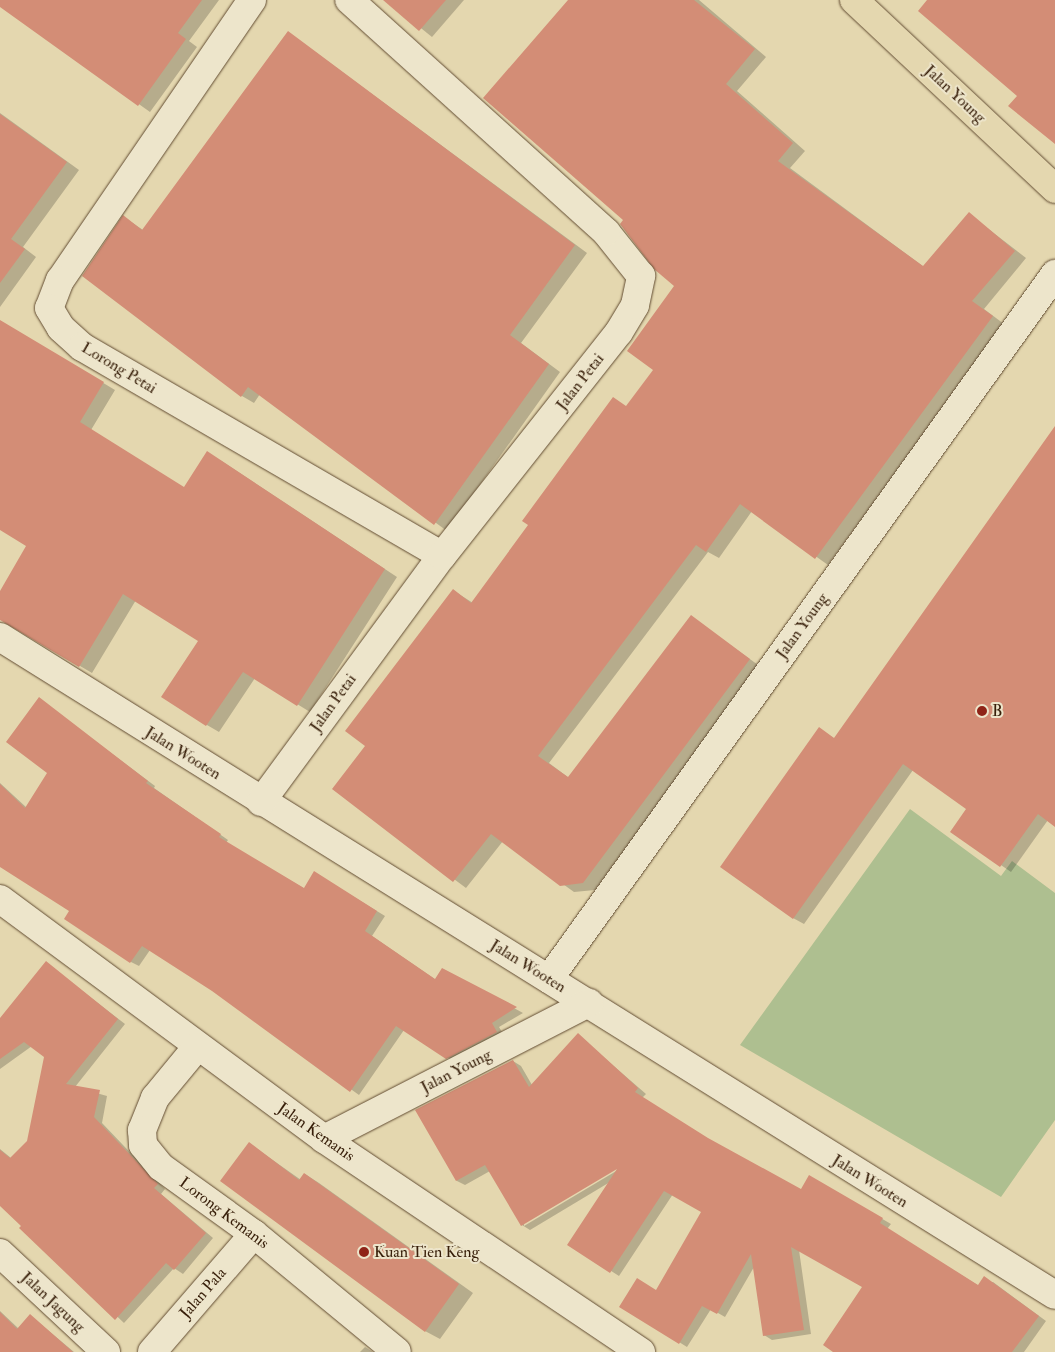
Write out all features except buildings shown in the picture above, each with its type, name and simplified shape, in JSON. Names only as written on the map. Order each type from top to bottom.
[{"type":"main road","name":"Jalan Young","points":[[854,0],[1055,189]]},
{"type":"street","name":"Lorong Petai","points":[[252,0],[60,280],[49,308],[62,328],[82,347],[442,556]]},
{"type":"street","name":"Jalan Petai","points":[[261,802],[442,556],[620,332],[635,305],[641,276],[606,232],[349,0]]},
{"type":"street","name":"Jalan Young","points":[[549,979],[1055,274]]},
{"type":"street","name":"Jalan Wooten","points":[[2,641],[589,1003],[1001,1264],[1055,1295]]},
{"type":"street","name":"Jalan Kemanis","points":[[0,899],[197,1047],[324,1139],[641,1352]]},
{"type":"street","name":"Jalan Young","points":[[324,1139],[589,1003]]},
{"type":"street","name":"Lorong Kemanis","points":[[197,1047],[155,1098],[142,1130],[144,1145],[161,1167],[254,1234],[397,1352]]},
{"type":"street","name":"Jalan Pala","points":[[152,1352],[254,1234]]},
{"type":"street","name":"Jalan Jagung","points":[[0,1253],[106,1352]]},
{"type":"green space","points":[[910,809],[1001,876],[1012,861],[1055,893],[1055,1120],[1001,1197],[740,1045]]},
{"type":"place","name":"B","points":[[982,711]]},
{"type":"place","name":"Kuan Tien Keng","points":[[364,1252]]}]
